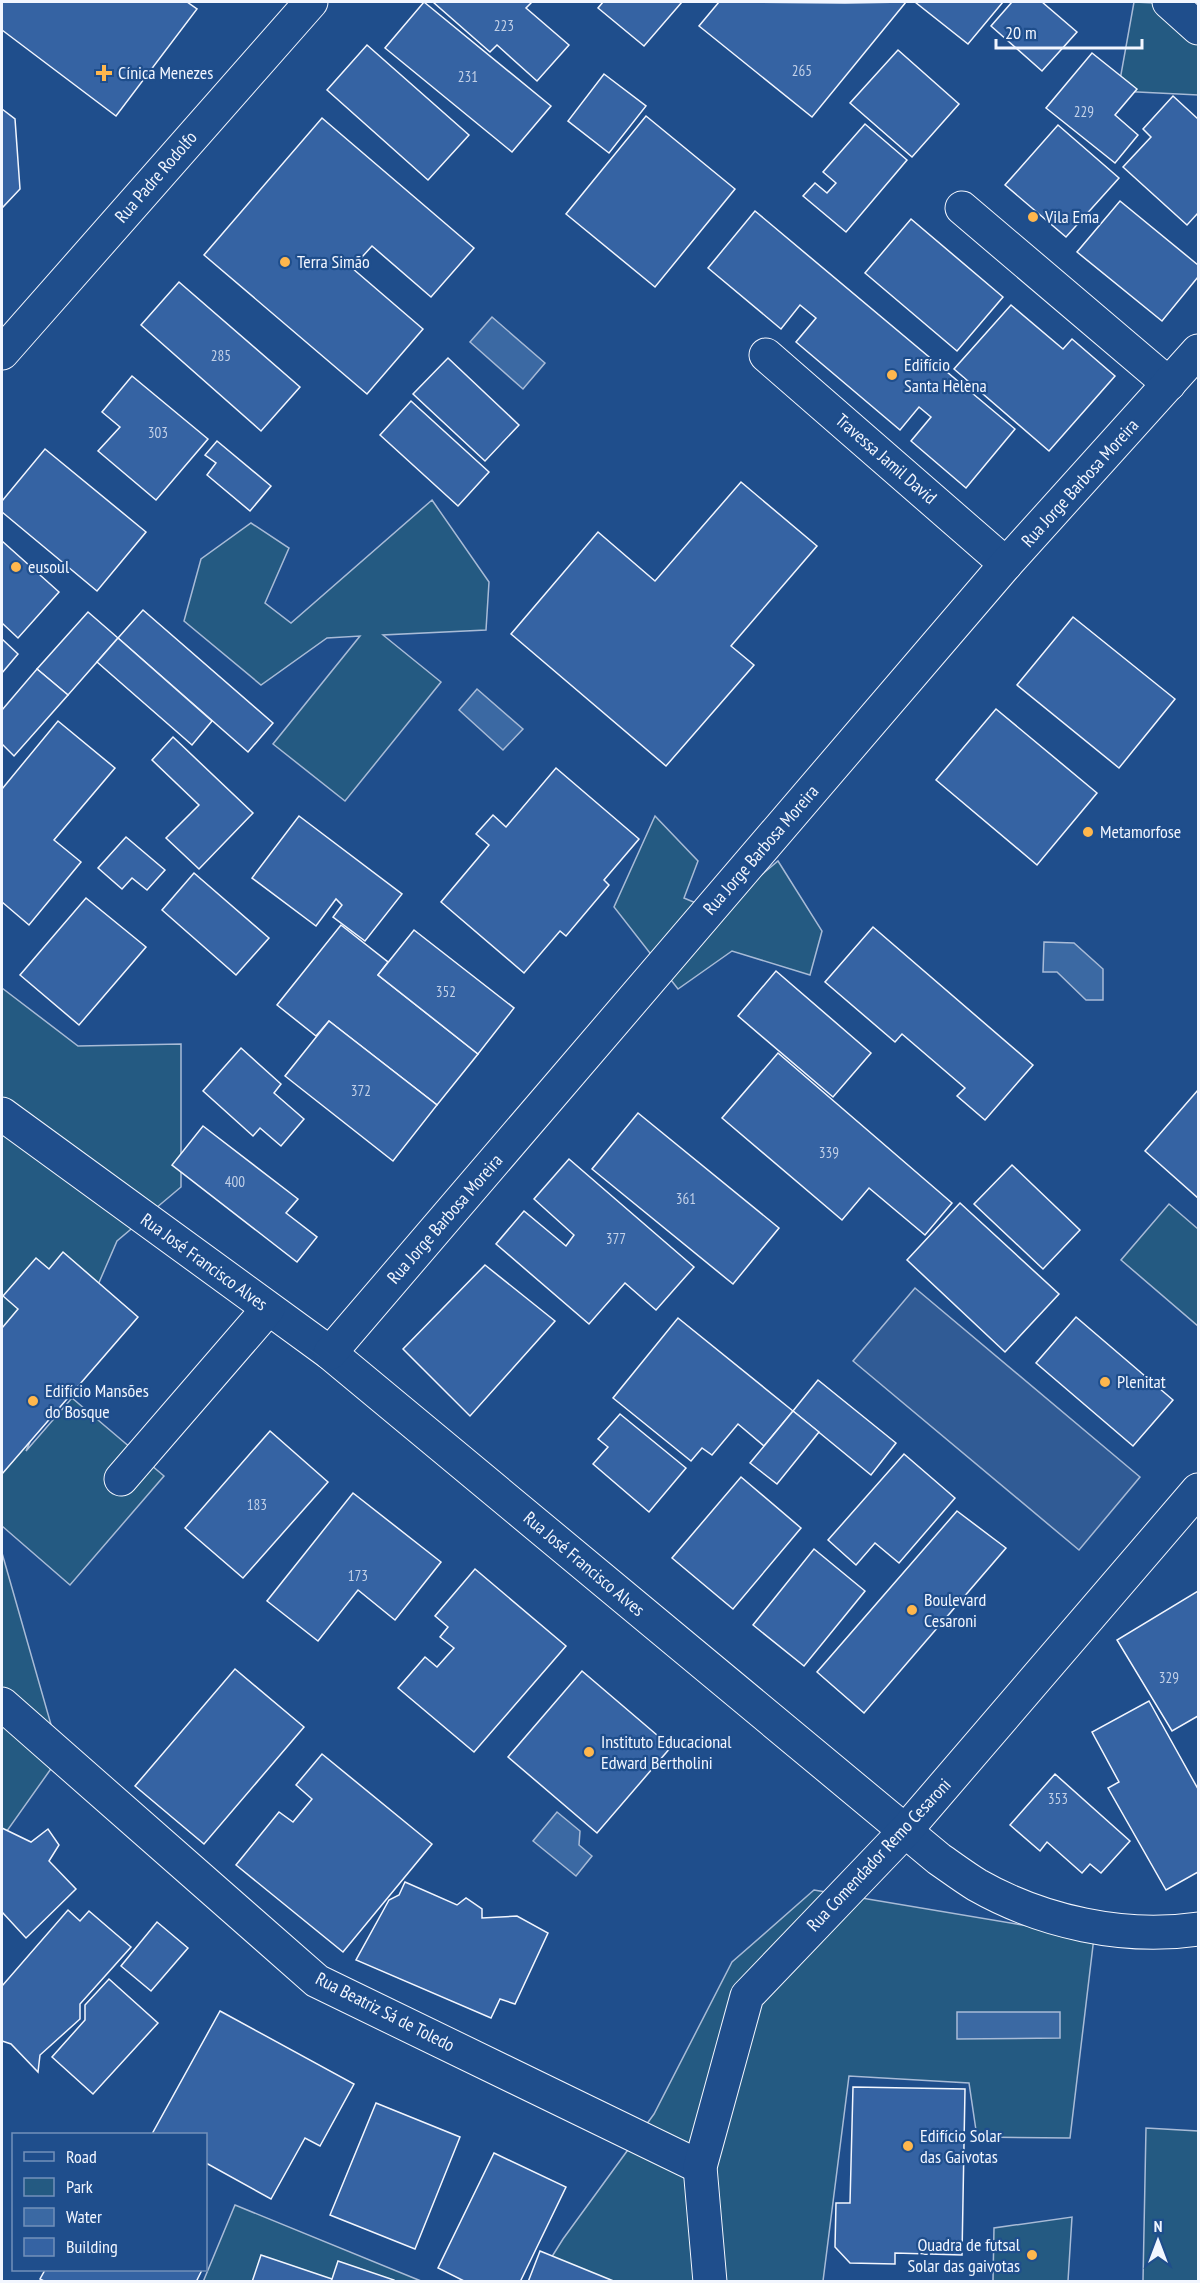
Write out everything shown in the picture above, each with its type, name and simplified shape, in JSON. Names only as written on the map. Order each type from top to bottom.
[{"type":"street","name":"Rua Padre Rodolfo","points":[[2,353],[311,2]]},
{"type":"street","points":[[1169,2],[1198,28]]},
{"type":"street","points":[[962,208],[1169,384]]},
{"type":"street","name":"Rua Jorge Barbosa Moreira","points":[[330,1353],[1006,564],[1198,351]]},
{"type":"street","name":"Travessa Jamil David","points":[[766,355],[1006,564]]},
{"type":"street","name":"Rua José Francisco Alves","points":[[2,1114],[330,1353],[939,1859],[977,1885],[1018,1904],[1060,1919],[1104,1928],[1149,1932],[1198,1929]]},
{"type":"street","points":[[120,1479],[268,1308]]},
{"type":"street","name":"Rua Comendador Remo Cesaroni","points":[[710,2282],[700,2167],[747,1996],[906,1830],[1198,1490]]},
{"type":"street","name":"Rua Beatriz Sá de Toledo","points":[[2,1704],[317,1981],[700,2167]]},
{"type":"green space","points":[[1134,2],[1198,5],[1198,95],[1118,91]]},
{"type":"green space","points":[[432,500],[489,582],[486,630],[383,635],[441,682],[345,801],[273,744],[360,636],[327,638],[261,685],[184,621],[201,559],[251,523],[289,548],[265,603],[291,623]]},
{"type":"green space","points":[[655,816],[698,861],[684,898],[717,912],[778,861],[822,931],[810,975],[732,951],[678,989],[614,907]]},
{"type":"green space","points":[[2,988],[78,1046],[181,1044],[181,1187],[117,1241],[26,1451],[72,1398],[164,1476],[70,1585],[2,1526]]},
{"type":"green space","points":[[1169,1204],[1198,1229],[1198,1326],[1121,1260]]},
{"type":"green space","points":[[2,1553],[60,1756],[2,1838]]},
{"type":"green space","points":[[814,1890],[1094,1937],[1070,2138],[977,2137],[969,2083],[849,2076],[823,2281],[536,2282],[563,2239],[654,2114],[732,1962]]},
{"type":"green space","points":[[1146,2128],[1198,2131],[1198,2281],[1143,2281]]},
{"type":"green space","points":[[235,2205],[421,2281],[203,2282]]},
{"type":"green space","name":"Quadra de futsal Solar das gaivotas","points":[[1072,2217],[1068,2281],[993,2281],[994,2228]]},
{"type":"shaded area","points":[[915,1288],[1140,1477],[1079,1550],[853,1361]]},
{"type":"water","points":[[492,317],[545,363],[523,389],[470,342]]},
{"type":"water","points":[[477,689],[523,729],[503,750],[459,710]]},
{"type":"water","points":[[1044,942],[1074,943],[1103,969],[1103,1000],[1086,1000],[1057,972],[1043,972]]},
{"type":"water","points":[[557,1812],[580,1831],[579,1845],[592,1856],[576,1876],[533,1841]]},
{"type":"water","points":[[957,2012],[1060,2012],[1060,2038],[957,2039]]},
{"type":"building","name":"Cínica Menezes","points":[[2,2],[187,2],[197,9],[116,116],[2,30]]},
{"type":"building","points":[[424,2],[551,106],[512,152],[385,48]]},
{"type":"building","points":[[433,2],[530,2],[526,8],[569,45],[537,81],[497,45],[490,52]]},
{"type":"building","points":[[603,2],[682,2],[644,46],[598,8]]},
{"type":"building","points":[[719,2],[906,2],[812,117],[699,26]]},
{"type":"building","points":[[915,2],[1003,2],[968,44]]},
{"type":"building","points":[[1012,2],[1042,2],[1077,32],[1042,71],[991,26]]},
{"type":"building","points":[[367,45],[469,135],[428,180],[327,90]]},
{"type":"building","points":[[898,50],[959,104],[912,157],[850,103]]},
{"type":"building","points":[[1092,53],[1137,89],[1115,115],[1138,135],[1115,163],[1046,108]]},
{"type":"building","points":[[604,74],[646,106],[609,153],[568,121]]},
{"type":"building","points":[[1173,96],[1198,119],[1198,213],[1187,225],[1123,167],[1151,137],[1143,129]]},
{"type":"building","points":[[2,109],[15,119],[20,189],[2,208]]},
{"type":"building","points":[[646,116],[735,189],[655,287],[566,214]]},
{"type":"building","name":"Terra Simão","points":[[322,118],[474,248],[431,297],[372,246],[352,268],[423,329],[367,394],[204,255]]},
{"type":"building","points":[[865,124],[907,160],[846,232],[803,196],[815,183],[827,193],[836,183],[823,172]]},
{"type":"building","points":[[1058,125],[1119,178],[1066,237],[1005,185]]},
{"type":"building","points":[[1120,201],[1198,265],[1198,277],[1162,321],[1077,252]]},
{"type":"building","name":"Edifício Santa Helena","points":[[755,211],[1015,429],[966,488],[911,441],[931,417],[919,407],[900,430],[796,342],[816,318],[800,305],[781,329],[708,268]]},
{"type":"building","points":[[911,219],[1003,297],[957,351],[865,273]]},
{"type":"building","points":[[179,282],[300,387],[261,431],[141,325]]},
{"type":"building","points":[[1011,305],[1063,349],[1072,339],[1115,376],[1049,451],[954,369]]},
{"type":"building","points":[[448,358],[519,425],[485,461],[413,394]]},
{"type":"building","points":[[132,376],[208,439],[156,500],[98,451],[120,427],[102,412]]},
{"type":"building","points":[[411,401],[489,472],[458,506],[380,435]]},
{"type":"building","points":[[217,441],[271,486],[250,511],[207,475],[216,463],[205,455]]},
{"type":"building","points":[[45,449],[146,532],[97,591],[2,512],[2,501]]},
{"type":"building","points":[[741,482],[817,546],[731,646],[754,665],[666,766],[511,634],[598,532],[655,581]]},
{"type":"building","name":"eusoul","points":[[2,541],[59,592],[18,638],[2,623]]},
{"type":"building","points":[[143,610],[273,723],[248,752],[118,638]]},
{"type":"building","points":[[88,612],[118,638],[68,695],[37,669]]},
{"type":"building","points":[[1073,617],[1175,699],[1119,768],[1017,685]]},
{"type":"building","points":[[118,638],[212,721],[192,745],[97,662]]},
{"type":"building","points":[[2,639],[18,654],[2,673]]},
{"type":"building","points":[[37,669],[68,695],[14,756],[2,744],[2,710]]},
{"type":"building","points":[[996,709],[1097,793],[1037,865],[936,780]]},
{"type":"building","points":[[58,721],[115,768],[54,840],[81,862],[29,925],[2,902],[2,789]]},
{"type":"building","points":[[173,737],[253,813],[199,869],[166,838],[199,805],[152,760]]},
{"type":"building","points":[[556,768],[639,839],[604,880],[609,885],[566,936],[560,931],[524,973],[441,902],[489,845],[476,834],[493,815],[506,827]]},
{"type":"building","points":[[299,816],[402,894],[365,941],[333,917],[342,905],[336,899],[316,926],[252,878]]},
{"type":"building","points":[[126,837],[165,870],[147,890],[132,878],[122,889],[98,868]]},
{"type":"building","points":[[194,873],[269,938],[236,975],[162,910]]},
{"type":"building","points":[[86,898],[146,947],[79,1025],[20,975]]},
{"type":"building","points":[[341,925],[388,962],[378,975],[478,1054],[437,1105],[329,1021],[316,1036],[277,1005]]},
{"type":"building","points":[[873,927],[1033,1065],[985,1120],[957,1096],[965,1088],[902,1034],[895,1042],[825,982]]},
{"type":"building","points":[[414,930],[514,1008],[478,1054],[378,975]]},
{"type":"building","points":[[776,971],[871,1053],[833,1097],[738,1016]]},
{"type":"building","points":[[329,1021],[437,1105],[393,1161],[285,1076]]},
{"type":"building","points":[[241,1048],[281,1084],[274,1093],[304,1119],[281,1146],[260,1128],[253,1136],[203,1091]]},
{"type":"building","points":[[778,1053],[952,1203],[925,1235],[869,1188],[842,1220],[722,1118]]},
{"type":"building","points":[[1198,1090],[1198,1198],[1145,1151]]},
{"type":"building","points":[[638,1113],[779,1228],[733,1284],[592,1169]]},
{"type":"building","points":[[203,1126],[298,1199],[286,1213],[317,1237],[297,1262],[172,1165]]},
{"type":"building","points":[[569,1159],[694,1267],[656,1310],[625,1283],[589,1324],[496,1244],[524,1211],[566,1246],[574,1235],[534,1199]]},
{"type":"building","points":[[1012,1165],[1080,1230],[1043,1269],[974,1204]]},
{"type":"building","points":[[960,1203],[1059,1294],[1005,1352],[907,1260]]},
{"type":"building","name":"Edifício Mansões do Bosque","points":[[63,1252],[138,1317],[2,1474],[2,1328],[18,1309],[3,1296],[36,1258],[49,1269]]},
{"type":"building","points":[[485,1265],[555,1321],[470,1416],[403,1349]]},
{"type":"building","name":"Plenitat","points":[[1076,1317],[1173,1400],[1133,1446],[1036,1363]]},
{"type":"building","points":[[678,1318],[793,1411],[764,1446],[738,1424],[712,1455],[702,1448],[691,1461],[613,1398]]},
{"type":"building","points":[[818,1380],[896,1443],[871,1475],[793,1411]]},
{"type":"building","points":[[793,1411],[819,1432],[777,1484],[750,1463]]},
{"type":"building","points":[[620,1414],[686,1468],[649,1512],[593,1464],[608,1447],[598,1439]]},
{"type":"building","points":[[270,1431],[328,1482],[243,1578],[185,1528]]},
{"type":"building","points":[[904,1454],[955,1498],[899,1563],[875,1543],[856,1565],[828,1540]]},
{"type":"building","points":[[741,1477],[801,1528],[733,1609],[672,1558]]},
{"type":"building","points":[[353,1493],[441,1562],[395,1620],[358,1590],[318,1641],[267,1601]]},
{"type":"building","name":"Boulevard Cesaroni","points":[[957,1511],[1006,1548],[864,1713],[817,1672]]},
{"type":"building","points":[[814,1549],[865,1591],[804,1666],[753,1625]]},
{"type":"building","points":[[475,1569],[566,1646],[474,1752],[398,1688],[425,1657],[437,1667],[454,1648],[440,1637],[448,1627],[435,1616]]},
{"type":"building","points":[[1198,1591],[1198,1716],[1172,1731],[1117,1640]]},
{"type":"building","points":[[235,1669],[304,1727],[204,1844],[135,1786]]},
{"type":"building","name":"Instituto Educacional Edward Bertholini","points":[[582,1671],[671,1747],[597,1833],[508,1757]]},
{"type":"building","points":[[1149,1701],[1198,1789],[1198,1872],[1166,1890],[1108,1788],[1119,1782],[1092,1732]]},
{"type":"building","points":[[322,1754],[432,1844],[343,1952],[236,1865],[279,1812],[293,1822],[312,1799],[296,1785]]},
{"type":"building","points":[[1055,1774],[1130,1841],[1101,1873],[1090,1864],[1082,1873],[1047,1842],[1040,1851],[1010,1825]]},
{"type":"building","points":[[2,1828],[31,1842],[48,1829],[59,1845],[49,1861],[76,1889],[26,1938],[2,1912]]},
{"type":"building","points":[[405,1882],[457,1905],[466,1898],[482,1909],[482,1918],[517,1916],[548,1933],[515,2004],[500,1999],[491,2018],[356,1960],[389,1900],[399,1895]]},
{"type":"building","points":[[68,1910],[80,1921],[89,1911],[131,1947],[80,2004],[80,2019],[40,2055],[38,2072],[11,2044],[2,2041],[2,1986]]},
{"type":"building","points":[[157,1922],[188,1948],[151,1991],[121,1966]]},
{"type":"building","points":[[109,1979],[158,2023],[93,2094],[52,2057],[85,2020],[85,2005]]},
{"type":"building","points":[[220,2011],[354,2084],[320,2146],[305,2138],[271,2199],[207,2164],[207,2133],[153,2133]]},
{"type":"building","name":"Edifício Solar das Gaivotas","points":[[853,2087],[965,2089],[962,2255],[895,2253],[895,2264],[850,2263],[835,2247],[836,2203],[850,2203]]},
{"type":"building","points":[[376,2103],[460,2137],[415,2249],[330,2215]]},
{"type":"building","points":[[494,2153],[566,2187],[520,2282],[466,2282],[438,2268]]},
{"type":"building","points":[[540,2251],[616,2282],[528,2282]]},
{"type":"building","points":[[261,2255],[332,2279],[331,2282],[252,2282]]},
{"type":"building","points":[[338,2261],[394,2280],[394,2282],[331,2282]]},
{"type":"building","points":[[44,2271],[202,2271],[196,2282],[46,2282],[40,2279]]},
{"type":"place","name":"Cínica Menezes","points":[[104,73]]},
{"type":"place","name":"Vila Ema","points":[[1033,217]]},
{"type":"place","name":"Terra Simão","points":[[285,262]]},
{"type":"place","name":"Edifício Santa Helena","points":[[892,375]]},
{"type":"place","name":"eusoul","points":[[16,567]]},
{"type":"place","name":"Metamorfose","points":[[1088,832]]},
{"type":"place","name":"Plenitat","points":[[1105,1382]]},
{"type":"place","name":"Edifício Mansões do Bosque","points":[[33,1401]]},
{"type":"place","name":"Boulevard Cesaroni","points":[[912,1610]]},
{"type":"place","name":"Instituto Educacional Edward Bertholini","points":[[589,1752]]},
{"type":"place","name":"Edifício Solar das Gaivotas","points":[[908,2146]]},
{"type":"place","name":"Quadra de futsal Solar das gaivotas","points":[[1032,2255]]}]
